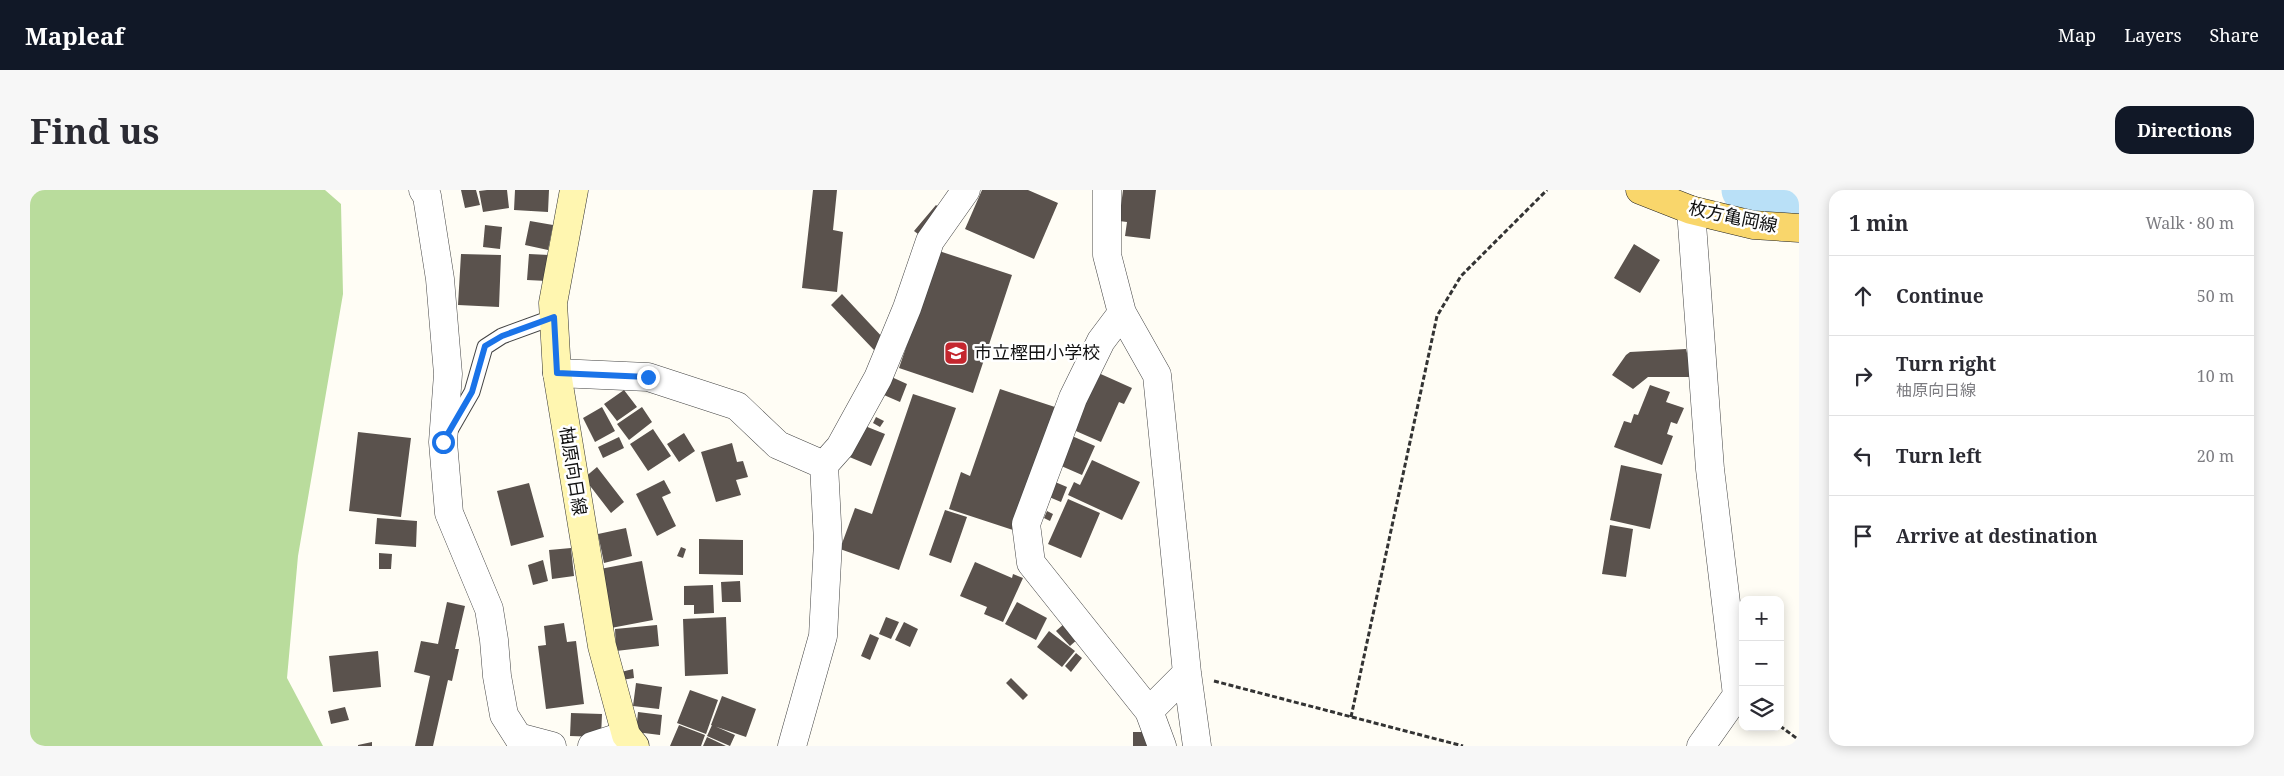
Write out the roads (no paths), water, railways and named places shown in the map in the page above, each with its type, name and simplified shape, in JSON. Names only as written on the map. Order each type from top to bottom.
[{"type":"main road","name":"柚原向日線","points":[[574,190],[553,304],[557,373],[602,646],[630,741]]},
{"type":"main road","name":"枚方亀岡線","points":[[1640,190],[1691,210],[1753,225],[1799,228]]},
{"type":"street","points":[[423,190],[427,196],[440,279],[448,374],[443,442],[449,513],[489,609],[504,716],[518,737],[552,746]]},
{"type":"street","points":[[792,746],[822,636],[828,542],[824,466],[840,447],[878,378],[907,308],[930,241],[965,190]]},
{"type":"street","points":[[1107,190],[1107,255],[1122,313],[1157,375],[1187,673],[1197,746]]},
{"type":"street","points":[[1691,210],[1710,469],[1737,695],[1701,746]]},
{"type":"street","points":[[1122,313],[1101,341],[1073,398],[1026,524],[1031,563],[1149,711],[1162,746]]},
{"type":"street","points":[[557,373],[648,377],[737,406],[778,445],[824,466]]},
{"type":"street","points":[[1149,711],[1187,673]]},
{"type":"street","points":[[592,746],[630,741]]},
{"type":"lane","points":[[443,442],[472,392],[485,346],[502,336],[554,317]]},
{"type":"waterway","points":[[1744,190],[1799,196]]},
{"type":"place","name":"市立樫田小学校","points":[[956,353]]}]
